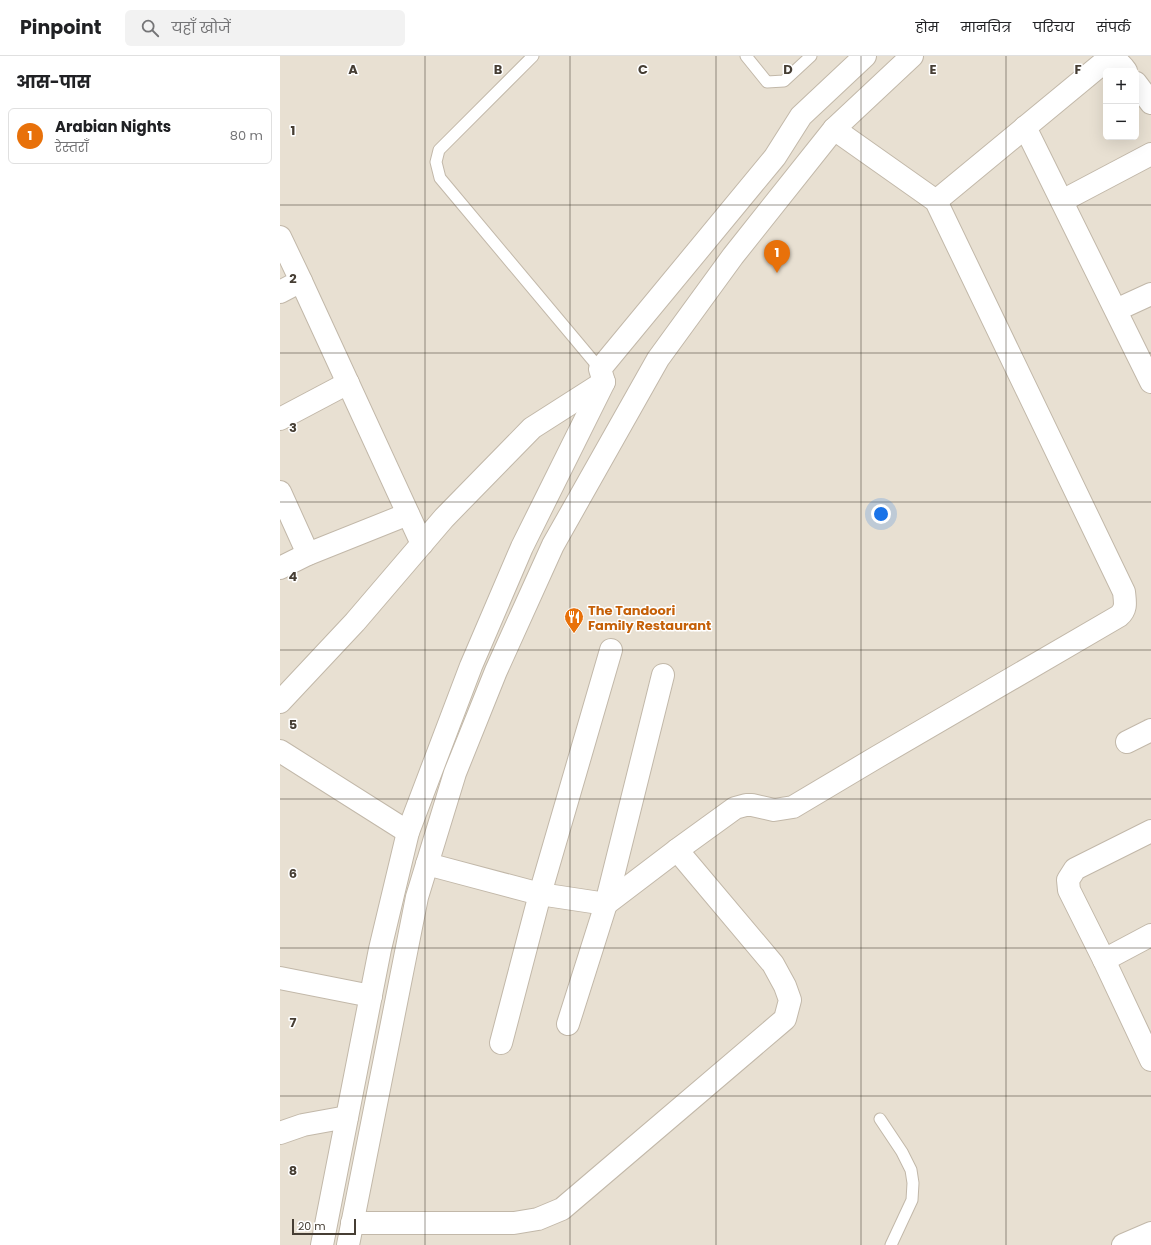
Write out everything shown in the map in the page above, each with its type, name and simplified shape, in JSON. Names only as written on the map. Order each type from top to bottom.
[{"type":"street","points":[[322,1245],[380,949],[408,832],[471,666],[522,547],[602,376],[775,157],[801,116],[864,56]]},
{"type":"street","points":[[348,1245],[417,897],[455,773],[496,671],[553,545],[658,359],[733,256],[834,129],[912,56]]},
{"type":"street","points":[[936,201],[1104,62],[1111,60],[1120,63],[1124,68]]},
{"type":"street","points":[[1139,87],[1151,103]]},
{"type":"street","points":[[1025,127],[1151,382]]},
{"type":"street","points":[[427,864],[540,894],[606,904],[735,808],[746,805],[774,810],[793,807],[1119,616],[1123,612],[1126,604],[1124,592],[936,201],[834,129]]},
{"type":"street","points":[[1062,201],[1151,154]]},
{"type":"street","points":[[280,237],[422,544]]},
{"type":"street","points":[[280,292],[301,281]]},
{"type":"street","points":[[1116,310],[1151,294]]},
{"type":"street","points":[[280,702],[355,622],[444,518],[532,428],[602,376]]},
{"type":"street","points":[[280,419],[348,383]]},
{"type":"street","points":[[280,492],[308,554]]},
{"type":"street","points":[[280,568],[308,554],[408,514]]},
{"type":"street","points":[[501,1043],[540,894],[611,650]]},
{"type":"street","points":[[568,1024],[606,904],[663,675]]},
{"type":"street","points":[[1128,742],[1151,730]]},
{"type":"street","points":[[280,751],[408,832]]},
{"type":"street","points":[[1148,1047],[1069,890],[1068,880],[1075,870],[1151,831]]},
{"type":"street","points":[[352,1223],[514,1223],[538,1219],[562,1209],[785,1019],[790,1000],[785,986],[773,964],[677,850]]},
{"type":"street","points":[[1104,960],[1151,935]]},
{"type":"street","points":[[280,978],[371,996]]},
{"type":"street","points":[[280,1133],[303,1125],[347,1117]]},
{"type":"street","points":[[1123,1245],[1151,1233]]},
{"type":"lane","points":[[533,56],[439,150],[436,162],[440,178],[602,376]]},
{"type":"lane","points":[[746,56],[767,82],[784,81],[811,56]]},
{"type":"lane","points":[[880,1119],[902,1152],[911,1170],[913,1183],[912,1200],[891,1245]]},
{"type":"shaded area","points":[[280,56],[1151,56],[1151,1245],[280,1245]]},
{"type":"place","name":"Arabian Nights","points":[[777,273]]},
{"type":"place","name":"The Tandoori Family Restaurant","points":[[574,634]]}]
